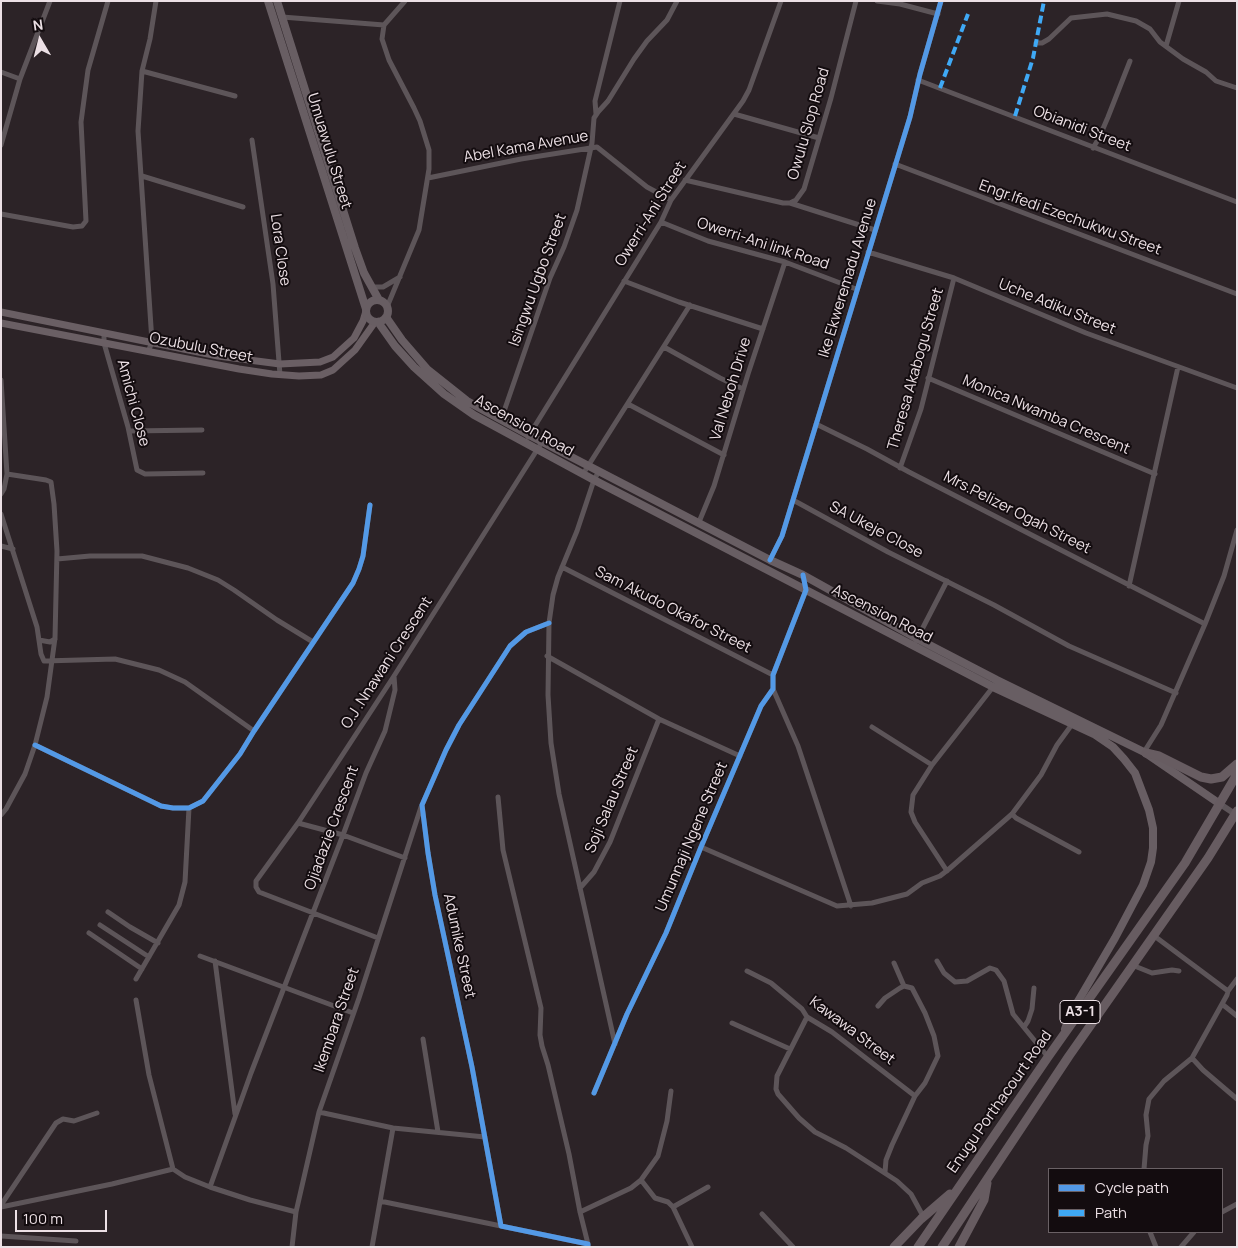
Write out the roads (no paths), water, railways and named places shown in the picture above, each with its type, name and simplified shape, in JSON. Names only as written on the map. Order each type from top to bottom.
[{"type":"highway","points":[[1145,753],[1159,756],[1201,778],[1222,777],[1237,764]]},
{"type":"highway","name":"Enugu Porthacourt Road","points":[[918,1247],[959,1185],[1185,862],[1237,774]]},
{"type":"highway","name":"A3-1","points":[[942,1247],[1132,965],[1208,858],[1236,813]]},
{"type":"highway","points":[[959,1247],[984,1200],[988,1180]]},
{"type":"highway","points":[[894,1247],[924,1216],[959,1185]]},
{"type":"main road","name":"Umuawulu Street","points":[[268,1],[366,310]]},
{"type":"main road","name":"Umuawulu Street","points":[[277,1],[355,248],[371,287],[380,300]]},
{"type":"main road","points":[[380,300],[387,307],[386,317],[376,322],[369,319],[366,310],[371,302],[380,300]]},
{"type":"main road","name":"Ozubulu Street","points":[[1,312],[218,356],[280,364],[320,362],[333,357],[354,338],[366,310]]},
{"type":"main road","name":"Ascension Road","points":[[386,317],[402,340],[428,370],[467,401],[501,420],[538,449],[806,590],[916,642]]},
{"type":"main road","name":"Ozubulu Street","points":[[1,323],[148,352],[280,375],[309,376],[321,375],[333,370],[355,350],[376,322]]},
{"type":"main road","name":"Ascension Road","points":[[376,322],[408,361],[444,394],[474,416],[527,439],[542,442],[770,560],[803,575],[916,642],[1094,734],[1124,759],[1134,773],[1149,810],[1153,828],[1153,848],[1143,885],[1115,938],[1070,1015],[1063,1036]]},
{"type":"main road","name":"Ascension Road","points":[[995,684],[1145,753],[1220,804]]},
{"type":"street","points":[[1,145],[20,79],[50,1]]},
{"type":"street","points":[[1,214],[73,227],[79,227],[84,224],[87,214],[81,122],[88,70],[108,1]]},
{"type":"street","points":[[148,352],[152,342],[138,131],[142,71],[150,39],[156,1]]},
{"type":"street","points":[[387,307],[419,230],[428,178],[429,150],[414,108],[385,51],[382,39],[384,25],[405,1]]},
{"type":"street","name":"Isingwu Ugbo Street","points":[[501,420],[550,278],[564,247],[577,210],[592,147],[592,124],[596,115],[594,101],[620,1]]},
{"type":"street","points":[[596,115],[608,101],[634,59],[666,20],[678,1]]},
{"type":"street","name":"Owerri-Ani Street","points":[[527,439],[661,222],[671,200],[734,114],[749,90],[781,1]]},
{"type":"street","name":"Owulu Slop Road","points":[[790,203],[796,200],[804,189],[856,1]]},
{"type":"street","points":[[878,1],[900,4],[938,14]]},
{"type":"street","name":"Ike Ekweremadu Avenue","points":[[770,560],[782,536],[910,117],[918,80],[941,1]]},
{"type":"street","points":[[1166,46],[1179,1]]},
{"type":"street","points":[[1036,43],[1042,43],[1071,18],[1107,14],[1136,21],[1150,29],[1160,42],[1206,72],[1216,81],[1237,88]]},
{"type":"street","points":[[282,17],[384,25]]},
{"type":"street","points":[[1093,148],[1108,118],[1130,60]]},
{"type":"street","points":[[142,71],[235,96]]},
{"type":"street","points":[[1,72],[20,79]]},
{"type":"street","name":"Obianidi Street","points":[[918,80],[1237,202]]},
{"type":"street","points":[[734,114],[819,138]]},
{"type":"street","name":"Lora Close","points":[[252,140],[273,284],[280,375]]},
{"type":"street","name":"Abel Kama Avenue","points":[[428,178],[599,147],[647,187],[671,200]]},
{"type":"street","name":"Engr.Ifedi Ezechukwu Street","points":[[895,164],[980,198],[1237,294]]},
{"type":"street","points":[[142,176],[243,207]]},
{"type":"street","points":[[685,180],[790,203],[875,230]]},
{"type":"street","name":"Owerri-Ani link Road","points":[[661,222],[708,240],[786,262],[856,289]]},
{"type":"street","name":"Uche Adiku Street","points":[[868,252],[954,278],[1086,333],[1237,388]]},
{"type":"street","name":"Val Neboh Drive","points":[[698,522],[714,486],[743,389],[786,262]]},
{"type":"street","points":[[371,287],[383,286],[400,276]]},
{"type":"street","name":"Theresa Akabogu Street","points":[[900,468],[921,409],[954,278]]},
{"type":"street","points":[[624,281],[690,306],[763,329]]},
{"type":"street","points":[[584,474],[690,306]]},
{"type":"street","name":"Amichi Close","points":[[104,334],[104,343],[129,431],[137,470],[145,474],[203,474]]},
{"type":"street","points":[[664,346],[743,389]]},
{"type":"street","points":[[1129,586],[1178,367]]},
{"type":"street","name":"Monica Nwamba Crescent","points":[[928,378],[1155,474]]},
{"type":"street","points":[[1,380],[8,474],[1,494]]},
{"type":"street","points":[[628,404],[724,454]]},
{"type":"street","name":"Mrs.Pelizer Ogah Street","points":[[816,424],[1205,624]]},
{"type":"street","points":[[129,431],[202,430]]},
{"type":"street","name":"O.J .Nnawani Crescent","points":[[314,912],[259,892],[256,887],[256,881],[298,823],[394,676],[542,442]]},
{"type":"street","points":[[599,471],[594,480],[553,595],[547,656],[548,695],[551,742],[559,794],[615,1044]]},
{"type":"street","points":[[1,815],[25,774],[35,745],[47,697],[55,638],[57,559],[51,482],[8,474]]},
{"type":"street","name":"SA Ukeje Close","points":[[793,500],[888,552],[1069,646],[1176,693]]},
{"type":"street","points":[[35,745],[153,803],[173,808],[189,808],[203,801],[240,754],[254,730],[353,583],[363,556],[370,505]]},
{"type":"street","points":[[1,514],[4,529],[13,550],[37,627],[44,661],[115,659],[159,670],[185,682],[254,730]]},
{"type":"street","points":[[1145,753],[1176,693],[1205,624],[1224,576],[1237,530]]},
{"type":"street","points":[[1,546],[13,550]]},
{"type":"street","points":[[57,559],[90,556],[142,556],[188,568],[218,580],[313,642]]},
{"type":"street","name":"Sam Akudo Okafor Street","points":[[562,567],[773,675]]},
{"type":"street","points":[[803,575],[806,590],[773,675],[773,689],[804,762],[851,906]]},
{"type":"street","points":[[916,642],[947,581]]},
{"type":"street","points":[[422,805],[446,750],[459,726],[510,646],[526,632],[549,623]]},
{"type":"street","points":[[39,640],[50,642],[55,638]]},
{"type":"street","points":[[547,656],[659,719],[740,756]]},
{"type":"street","name":"Ojiadazie Crescent","points":[[210,1186],[366,773],[385,731],[395,690],[394,676]]},
{"type":"street","points":[[947,870],[919,830],[911,812],[913,795],[932,765],[995,684]]},
{"type":"street","name":"Umunnaji Ngene Street","points":[[594,1093],[627,1014],[666,933],[700,847],[761,706],[773,689]]},
{"type":"street","name":"Soji Salau Street","points":[[580,888],[594,872],[610,842],[659,719]]},
{"type":"street","points":[[700,847],[837,906],[872,903],[907,894],[947,870],[1012,814],[1041,775],[1057,744],[1073,723]]},
{"type":"street","points":[[872,727],[932,765]]},
{"type":"street","points":[[380,1201],[588,1245],[569,1154],[542,1046],[540,1035],[541,1008],[503,850],[498,797]]},
{"type":"street","points":[[1220,804],[1236,813]]},
{"type":"street","name":"Ikembara Street","points":[[292,1247],[296,1212],[319,1112],[422,805]]},
{"type":"street","name":"Adumike Street","points":[[422,805],[435,895],[472,1067],[501,1226]]},
{"type":"street","points":[[136,979],[180,905],[183,892],[189,808]]},
{"type":"street","points":[[1012,814],[1080,852]]},
{"type":"street","points":[[298,823],[343,835],[404,858]]},
{"type":"street","points":[[108,912],[130,928],[158,943]]},
{"type":"street","points":[[314,912],[378,938]]},
{"type":"street","points":[[100,925],[149,957]]},
{"type":"street","points":[[89,933],[142,969]]},
{"type":"street","points":[[1153,935],[1228,991]]},
{"type":"street","points":[[200,956],[353,1013]]},
{"type":"street","points":[[216,961],[235,1117]]},
{"type":"street","points":[[938,961],[944,973],[955,982],[967,980],[990,968],[996,970],[1004,981],[1013,1014],[1048,1057]]},
{"type":"street","points":[[894,963],[904,986]]},
{"type":"street","points":[[1132,965],[1152,973],[1172,970],[1179,971]]},
{"type":"street","name":"Kawawa Street","points":[[748,971],[771,983],[802,1009],[807,1017],[832,1032],[915,1096]]},
{"type":"street","points":[[1144,1168],[1144,1154],[1148,1136],[1146,1115],[1149,1099],[1164,1081],[1192,1058],[1228,995],[1228,991],[1237,979]]},
{"type":"street","points":[[878,1006],[885,998],[904,986],[912,988],[925,1013],[937,1047],[938,1056],[915,1096],[890,1150],[885,1172]]},
{"type":"street","points":[[1024,1027],[1030,1016],[1034,988]]},
{"type":"street","points":[[136,1000],[149,1075],[173,1169],[185,1177],[250,1200],[296,1212]]},
{"type":"street","points":[[1222,1004],[1237,1016]]},
{"type":"street","points":[[807,1017],[777,1076],[776,1089],[778,1094],[799,1118],[815,1132],[885,1172],[911,1194],[924,1216]]},
{"type":"street","points":[[732,1023],[790,1048]]},
{"type":"street","points":[[423,1039],[438,1132]]},
{"type":"street","points":[[1192,1058],[1203,1070],[1237,1098]]},
{"type":"street","points":[[580,1212],[631,1188],[641,1180],[658,1156],[666,1128],[671,1091]]},
{"type":"street","points":[[319,1112],[393,1128],[484,1137]]},
{"type":"street","points":[[1,1206],[56,1124],[63,1119],[74,1121],[97,1113]]},
{"type":"street","points":[[372,1247],[393,1128]]},
{"type":"street","points":[[1,1206],[112,1184],[173,1169]]},
{"type":"street","points":[[641,1180],[655,1198],[668,1202],[673,1207],[692,1247]]},
{"type":"street","points":[[673,1207],[708,1187]]},
{"type":"street","points":[[1223,1211],[1237,1204]]},
{"type":"street","points":[[762,1214],[793,1247]]},
{"type":"street","points":[[1150,1233],[1156,1247]]},
{"type":"street","points":[[1181,1247],[1193,1233]]},
{"type":"street","points":[[1,1236],[76,1242]]}]
